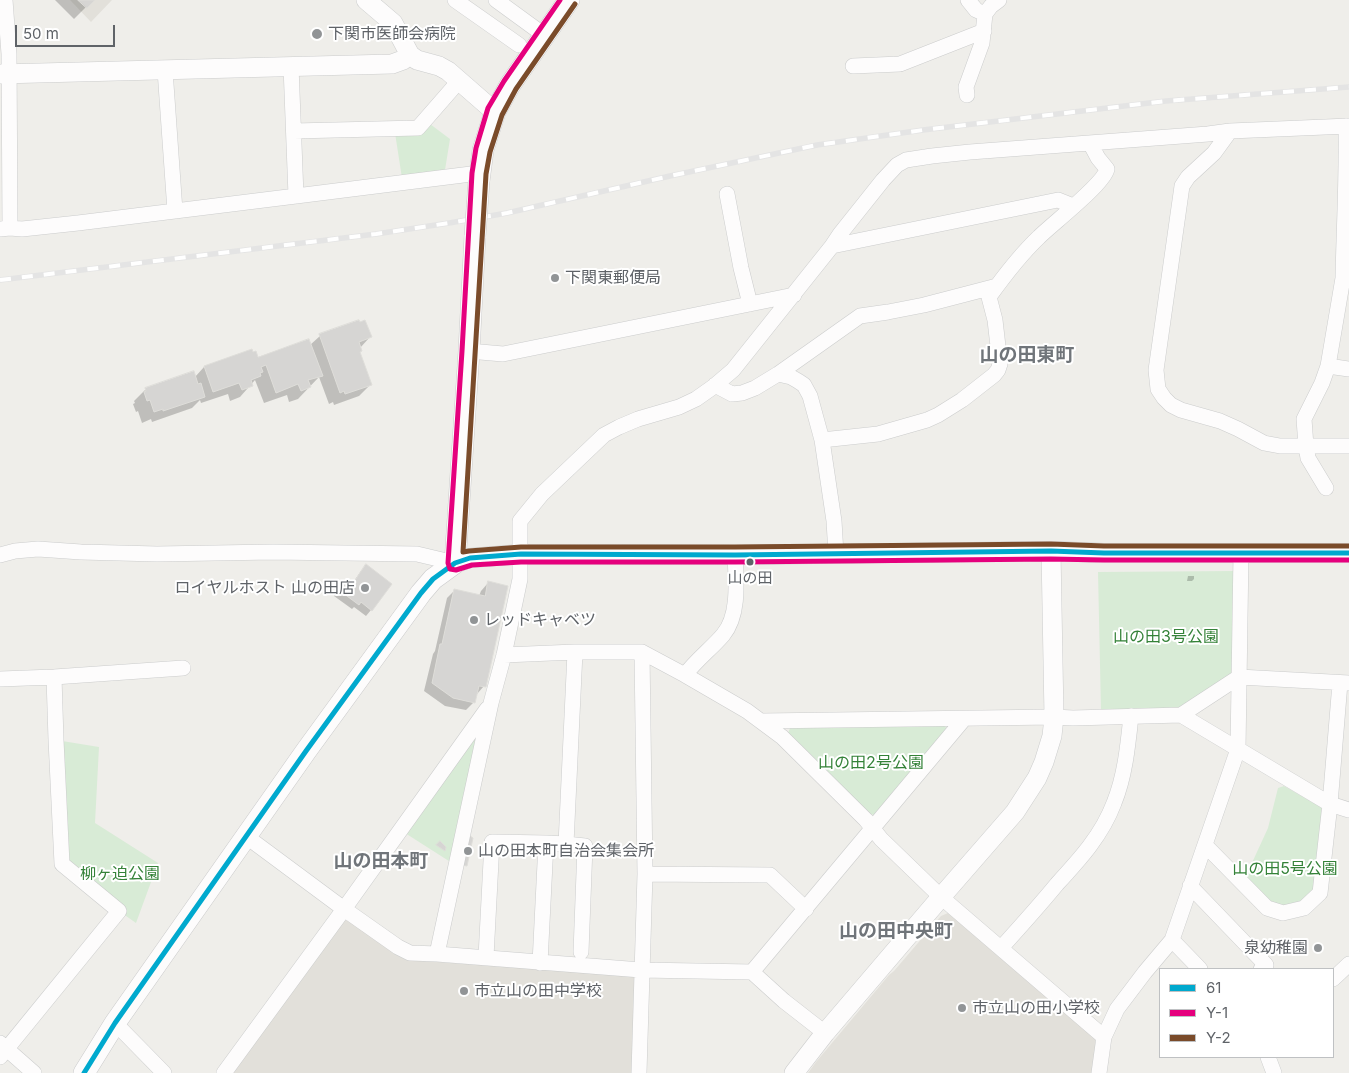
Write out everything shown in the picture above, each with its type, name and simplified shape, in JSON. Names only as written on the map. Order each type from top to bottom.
[{"type":"main road","points":[[84,1073],[115,1023],[306,751],[421,593],[434,579],[455,563],[479,177],[483,150],[495,112],[510,85],[569,0]]},
{"type":"street","points":[[5,0],[9,54],[4,74],[5,228],[41,227],[296,196],[479,177]]},
{"type":"street","points":[[366,0],[393,23],[410,55],[417,60],[439,66],[448,71],[495,112]]},
{"type":"street","points":[[455,0],[519,45]]},
{"type":"street","points":[[496,0],[544,35]]},
{"type":"street","points":[[968,0],[976,10],[985,14]]},
{"type":"street","points":[[967,94],[966,87],[982,43],[985,14],[999,0]]},
{"type":"street","points":[[853,66],[900,64],[984,31]]},
{"type":"street","points":[[4,74],[392,64],[410,55]]},
{"type":"street","points":[[291,66],[296,196]]},
{"type":"street","points":[[165,70],[175,211]]},
{"type":"street","points":[[294,131],[418,128],[459,81]]},
{"type":"street","points":[[437,954],[491,703],[504,655],[520,579],[520,521],[542,494],[604,435],[638,419],[679,407],[696,399],[733,370],[871,196],[898,165],[906,160],[970,150],[1348,126],[1348,175],[1343,278],[1328,366],[1322,383],[1304,419],[1308,458],[1326,488]]},
{"type":"street","points":[[1230,132],[1214,153],[1188,177],[1182,186],[1156,370],[1158,389],[1171,405],[1181,410],[1220,421],[1264,443],[1280,446],[1349,446]]},
{"type":"street","points":[[822,440],[878,434],[927,420],[962,400],[994,375],[1000,364],[995,320],[989,297],[1034,242],[1106,174],[1107,169],[1098,158],[1090,143]]},
{"type":"street","points":[[726,194],[750,304]]},
{"type":"street","points":[[832,246],[1058,200],[1073,206]]},
{"type":"street","points":[[715,385],[732,394],[755,388],[860,316],[924,305],[997,286]]},
{"type":"street","points":[[469,350],[503,354],[794,294]]},
{"type":"street","points":[[1328,366],[1349,369]]},
{"type":"street","points":[[778,374],[790,377],[804,386],[810,396],[822,440],[834,521],[836,554]]},
{"type":"street","points":[[0,555],[15,551],[38,549],[158,554],[273,552],[417,554],[455,563],[470,558],[521,554],[735,555],[1051,551],[1104,553],[1349,553]]},
{"type":"street","points":[[794,1073],[825,1033],[988,845],[1021,804],[1044,762],[1052,736],[1054,717],[1051,551]]},
{"type":"street","points":[[1099,1073],[1104,1037],[1117,1009],[1172,940],[1238,749],[1241,553]]},
{"type":"street","points":[[685,675],[730,626],[735,608],[735,555]]},
{"type":"street","points":[[566,844],[575,652]]},
{"type":"street","points":[[504,655],[642,652],[762,721],[782,737],[941,897],[1104,1037]]},
{"type":"street","points":[[640,1073],[641,970],[645,874],[642,652]]},
{"type":"street","points":[[0,679],[183,668]]},
{"type":"street","points":[[34,1073],[2,1050],[119,911],[62,864],[54,677]]},
{"type":"street","points":[[1180,715],[1239,677],[1345,683],[1320,893],[1304,908],[1283,914],[1267,908],[1204,845]]},
{"type":"street","points":[[224,1073],[491,703]]},
{"type":"street","points":[[762,721],[1180,715],[1330,804],[1349,810]]},
{"type":"street","points":[[1002,948],[1099,834],[1112,807],[1120,783],[1126,756],[1131,716]]},
{"type":"street","points":[[752,972],[964,719]]},
{"type":"street","points":[[247,837],[344,909],[398,947],[410,953],[486,957],[641,970],[752,972],[784,1001],[825,1033]]},
{"type":"street","points":[[486,957],[492,842],[585,846],[581,952]]},
{"type":"street","points":[[540,963],[546,843]]},
{"type":"street","points":[[645,874],[770,876],[806,909]]},
{"type":"street","points":[[1190,886],[1266,965],[1262,968]]},
{"type":"street","points":[[1172,940],[1199,968]]},
{"type":"street","points":[[1334,978],[1349,964]]},
{"type":"street","points":[[115,1023],[164,1073]]},
{"type":"street","points":[[1268,1058],[1274,1073]]},
{"type":"shaded area","points":[[70,0],[112,0],[91,22]]},
{"type":"shaded area","name":"市立山の田小学校","points":[[948,913],[1095,1038],[1096,1045],[1092,1073],[808,1073],[889,975],[941,916]]},
{"type":"shaded area","name":"市立山の田中学校","points":[[349,920],[411,960],[633,976],[636,980],[634,1073],[232,1073],[344,921]]},
{"type":"green space","points":[[430,124],[450,139],[445,170],[402,178],[395,133]]},
{"type":"green space","name":"山の田3号公園","points":[[1235,571],[1234,672],[1175,710],[1101,711],[1098,572]]},
{"type":"green space","name":"山の田2号公園","points":[[943,724],[948,730],[876,815],[868,814],[788,733],[791,726]]},
{"type":"green space","points":[[476,734],[479,736],[452,863],[405,833]]},
{"type":"green space","name":"柳ヶ迫公園","points":[[56,740],[99,747],[95,823],[158,863],[136,923],[62,864]]},
{"type":"green space","name":"山の田5号公園","points":[[1284,786],[1323,808],[1316,890],[1306,902],[1293,906],[1273,904],[1245,878],[1268,828],[1278,788]]},
{"type":"building","points":[[78,0],[95,0],[87,8]]},
{"type":"building","points":[[359,320],[360,322],[365,320],[372,337],[359,342],[362,351],[360,352],[372,385],[345,394],[344,391],[340,393],[319,334]]},
{"type":"building","points":[[309,339],[323,376],[308,380],[311,387],[301,391],[298,384],[276,393],[266,365],[261,367],[263,372],[260,373],[261,376],[251,380],[253,386],[242,390],[239,383],[213,392],[204,366],[252,349],[253,352],[256,351],[258,357]]},
{"type":"building","points":[[194,371],[198,384],[201,383],[205,397],[163,411],[163,409],[154,412],[150,400],[147,401],[144,392],[146,391],[145,388]]},
{"type":"building","name":"ロイヤルホスト 山の田店","points":[[366,564],[392,584],[372,611],[361,602],[359,605],[339,590],[345,581],[351,586]]},
{"type":"building","name":"レッドキャベツ","points":[[488,581],[508,586],[486,687],[479,686],[475,703],[453,698],[432,683],[454,589],[485,596]]},
{"type":"building","name":"山の田本町自治会集会所","points":[[470,836],[473,838],[467,866],[461,865]]},
{"type":"building","points":[[440,841],[446,847],[445,851],[436,845]]},
{"type":"railway","points":[[0,280],[376,234],[449,223],[507,213],[817,145],[923,130],[1166,101],[1349,87]]},
{"type":"transit line","name":"Y-1","points":[[560,0],[504,81],[488,108],[476,148],[472,173],[448,563],[450,569],[456,570],[472,565],[521,562],[1051,559],[1349,560]]},
{"type":"transit line","name":"Y-2","points":[[575,4],[516,89],[502,115],[490,152],[486,174],[463,552],[521,547],[1051,544],[1104,546],[1349,546]]},
{"type":"transit line","name":"61","points":[[84,1073],[115,1023],[306,751],[421,593],[433,579],[455,563],[470,558],[521,554],[735,555],[1051,551],[1104,553],[1349,553]]},
{"type":"place","name":"下関市医師会病院","points":[[317,34]]},
{"type":"place","name":"下関東郵便局","points":[[555,278]]},
{"type":"place","name":"山の田","points":[[750,562]]},
{"type":"place","name":"ロイヤルホスト 山の田店","points":[[365,588]]},
{"type":"place","name":"レッドキャベツ","points":[[474,620]]},
{"type":"place","name":"山の田本町自治会集会所","points":[[468,851]]},
{"type":"place","name":"泉幼稚園","points":[[1318,948]]},
{"type":"place","name":"市立山の田中学校","points":[[464,991]]},
{"type":"place","name":"市立山の田小学校","points":[[962,1008]]},
{"type":"district","name":"山の田東町","points":[[1027,355]]},
{"type":"district","name":"山の田本町","points":[[381,861]]},
{"type":"district","name":"山の田中央町","points":[[896,931]]}]
